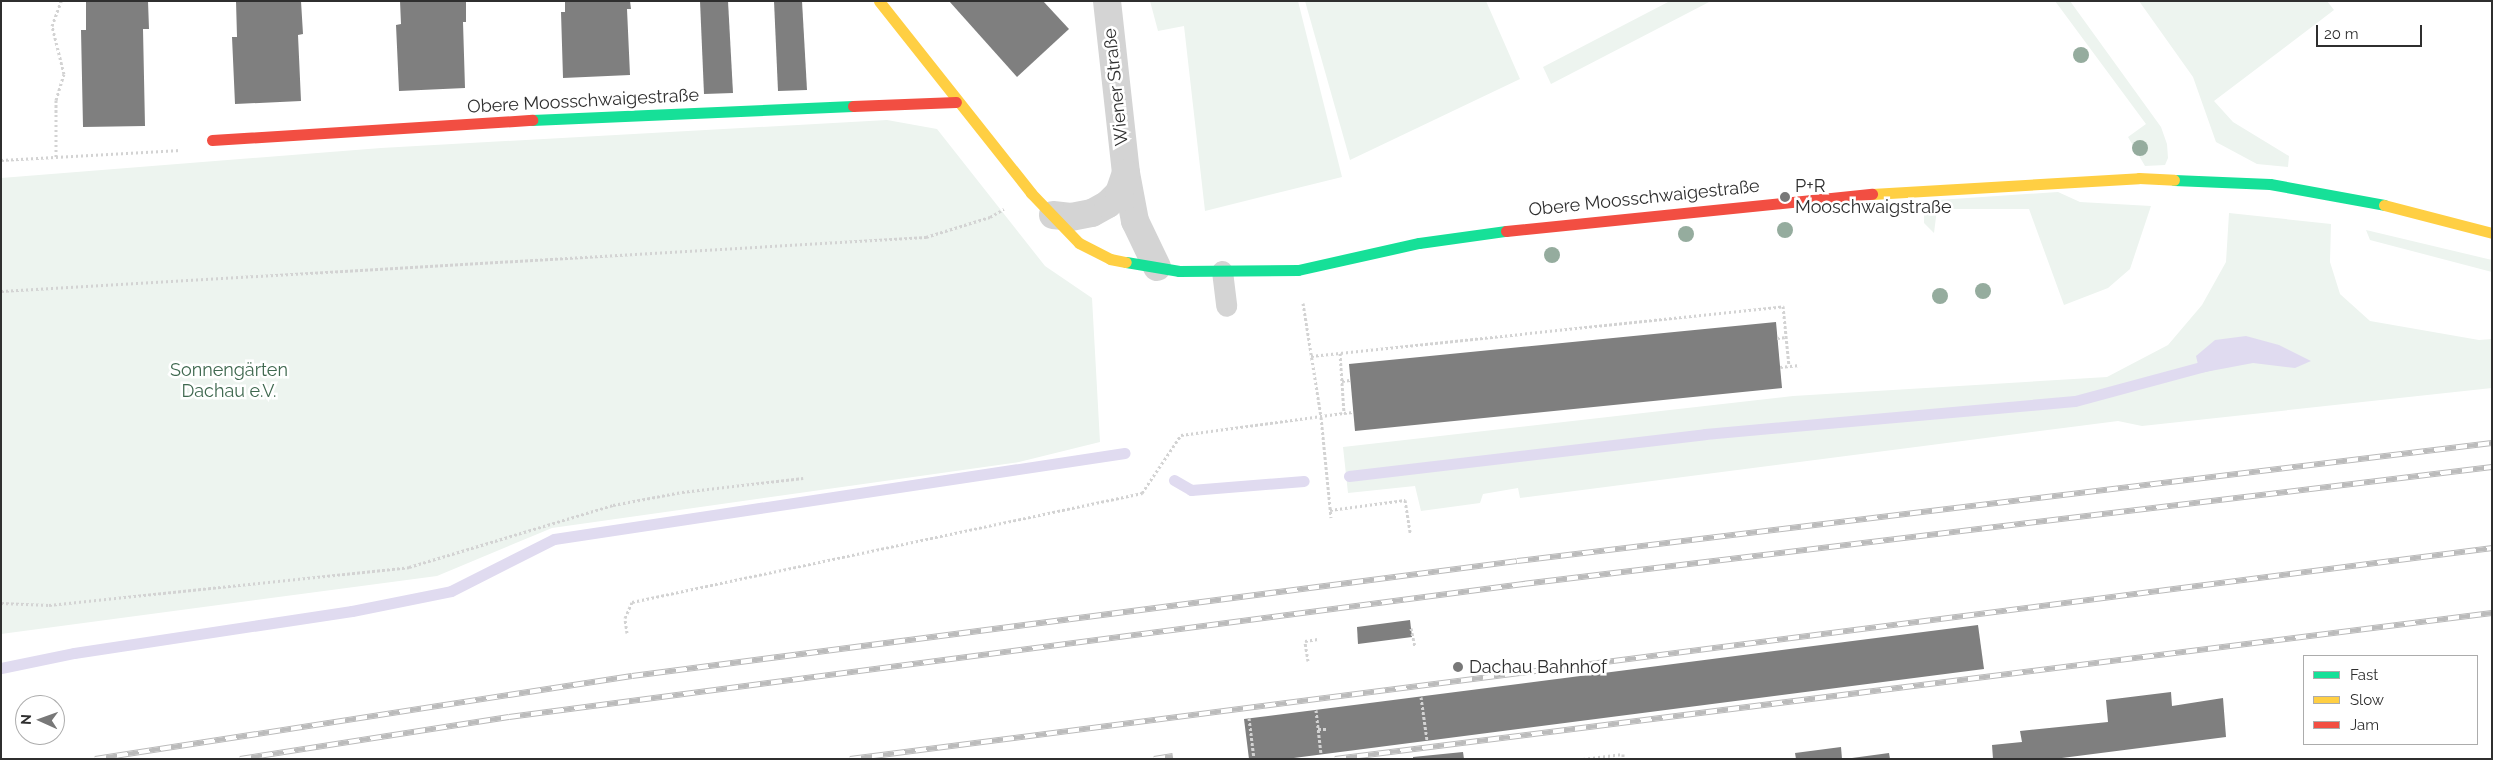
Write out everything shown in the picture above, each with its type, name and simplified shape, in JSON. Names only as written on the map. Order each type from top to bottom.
[{"type":"street","name":"Obere Moosschwaigestraße","points":[[879,1],[956,102],[1053,215],[1079,242],[1110,259],[1157,267],[1222,271],[1298,270],[1418,242],[1574,222],[1837,196],[2139,178],[2201,179],[2279,186],[2352,197],[2492,233]]},
{"type":"street","name":"Wiener Straße","points":[[1107,1],[1126,173],[1135,221],[1157,267]]},
{"type":"street","name":"Obere Moosschwaigestraße","points":[[212,140],[545,119],[956,102]]},
{"type":"street","name":"Wiener Straße","points":[[1053,215],[1071,217],[1092,213],[1108,204],[1119,193],[1126,173]]},
{"type":"lane","points":[[1222,271],[1226,306]]},
{"type":"path","points":[[56,157],[56,100],[64,74],[52,26],[61,1]]},
{"type":"path","points":[[1,160],[181,150],[212,140]]},
{"type":"path","points":[[1,291],[926,237],[990,217]]},
{"type":"path","points":[[1298,270],[1321,417],[1331,518]]},
{"type":"path","points":[[1311,356],[1783,306],[1789,366]]},
{"type":"path","points":[[1777,338],[1786,337]]},
{"type":"path","points":[[1340,353],[1344,413]]},
{"type":"path","points":[[1780,367],[1800,365]]},
{"type":"path","points":[[1342,380],[1350,380]]},
{"type":"path","points":[[627,633],[625,618],[632,602],[1142,492],[1181,435],[1353,412]]},
{"type":"path","points":[[1,603],[49,605],[409,567],[613,505],[682,492],[803,478]]},
{"type":"path","points":[[1330,510],[1405,500],[1410,533]]},
{"type":"path","points":[[1411,628],[1415,648]]},
{"type":"path","points":[[1308,661],[1305,641],[1318,639]]},
{"type":"path","points":[[1421,697],[1427,740]]},
{"type":"path","points":[[1316,710],[1321,754]]},
{"type":"path","points":[[1249,718],[1254,739],[1254,759]]},
{"type":"path","points":[[1318,729],[1328,729]]},
{"type":"path","points":[[1583,759],[1623,754],[1623,759]]},
{"type":"green space","points":[[1150,1],[1298,1],[1342,177],[1205,211],[1184,26],[1158,31]]},
{"type":"green space","points":[[1305,1],[1486,1],[1520,79],[1350,160]]},
{"type":"green space","points":[[1670,1],[1711,1],[1551,84],[1543,67]]},
{"type":"green space","points":[[2055,1],[2070,1],[2161,127],[2167,144],[2168,158],[2165,165],[2145,166],[2128,137],[2146,124]]},
{"type":"green space","points":[[2139,1],[2327,1],[2334,10],[2214,101],[2233,122],[2289,156],[2288,167],[2257,164],[2216,142],[2193,77]]},
{"type":"green space","name":"Sonnengärten Dachau e.V.","points":[[887,120],[937,129],[1045,266],[1092,298],[1100,442],[1019,462],[552,528],[437,576],[1,634],[1,178],[381,148]]},
{"type":"green space","points":[[2058,192],[2080,202],[2151,206],[2130,269],[2108,288],[2064,305],[2029,209],[1937,209],[1934,233],[1924,223],[1924,213],[1938,200]]},
{"type":"green space","points":[[2229,213],[2331,224],[2330,262],[2340,294],[2370,321],[2479,340],[2492,339],[2492,388],[2142,426],[2118,421],[1520,498],[1518,488],[1483,494],[1480,503],[1421,511],[1415,486],[1348,493],[1343,447],[1793,396],[2107,377],[2168,345],[2202,305],[2226,262]]},
{"type":"green space","points":[[2366,230],[2492,260],[2492,272],[2370,240]]},
{"type":"shaded area","points":[[2246,336],[2279,345],[2311,361],[2295,368],[2253,363],[2200,373],[2196,356],[2215,340]]},
{"type":"building","points":[[86,1],[148,1],[149,29],[143,29],[145,126],[83,127],[81,30],[86,30]]},
{"type":"building","points":[[236,1],[301,1],[303,34],[298,35],[301,101],[235,104],[232,37],[237,37]]},
{"type":"building","points":[[400,1],[466,1],[466,22],[463,22],[465,88],[399,91],[396,25],[401,24]]},
{"type":"building","points":[[565,1],[630,1],[631,9],[627,9],[630,75],[563,78],[561,12],[565,12]]},
{"type":"building","points":[[700,1],[728,1],[733,93],[704,94]]},
{"type":"building","points":[[774,1],[802,1],[807,90],[778,91]]},
{"type":"building","points":[[949,1],[1043,1],[1069,29],[1017,77]]},
{"type":"building","points":[[1776,322],[1782,388],[1355,431],[1349,364]]},
{"type":"building","points":[[1410,620],[1412,637],[1358,644],[1357,627]]},
{"type":"building","points":[[1978,625],[1984,669],[1286,759],[1249,759],[1244,719]]},
{"type":"building","points":[[2171,692],[2172,706],[2223,698],[2226,737],[2054,759],[1993,759],[1992,745],[2022,742],[2020,731],[2108,722],[2106,700]]},
{"type":"building","points":[[1841,747],[1842,759],[1796,759],[1795,753]]},
{"type":"building","points":[[1463,752],[1464,759],[1413,759],[1413,757]]},
{"type":"building","points":[[1889,753],[1890,759],[1852,759],[1852,758]]},
{"type":"waterway","points":[[1349,476],[1705,434],[2075,401],[2212,364]]},
{"type":"waterway","points":[[1,668],[74,653],[352,611],[451,591],[554,539],[1125,453]]},
{"type":"waterway","points":[[1174,480],[1191,490],[1304,481]]},
{"type":"railway","points":[[95,759],[632,676],[1517,561],[2492,443]]},
{"type":"railway","points":[[240,759],[509,717],[1523,584],[2492,467]]},
{"type":"railway","points":[[850,759],[2492,548]]},
{"type":"railway","points":[[1335,759],[2492,613]]},
{"type":"railway","points":[[1154,759],[1173,756]]},
{"type":"traffic: fast","points":[[532,120],[853,106]]},
{"type":"traffic: fast","points":[[2174,180],[2270,184],[2384,205]]},
{"type":"traffic: fast","points":[[1126,262],[1179,271],[1298,270],[1419,243],[1506,231]]},
{"type":"traffic: slow","points":[[879,1],[1031,193],[1079,243],[1110,259],[1126,262]]},
{"type":"traffic: slow","points":[[1872,194],[2139,178],[2174,180]]},
{"type":"traffic: slow","points":[[2384,205],[2492,233]]},
{"type":"traffic: jam","points":[[853,106],[956,102]]},
{"type":"traffic: jam","points":[[212,140],[532,120]]},
{"type":"traffic: jam","points":[[1506,231],[1872,194]]},
{"type":"place","name":"P+R Mooschwaigstraße","points":[[1785,197]]},
{"type":"place","name":"Dachau Bahnhof","points":[[1458,667]]}]
